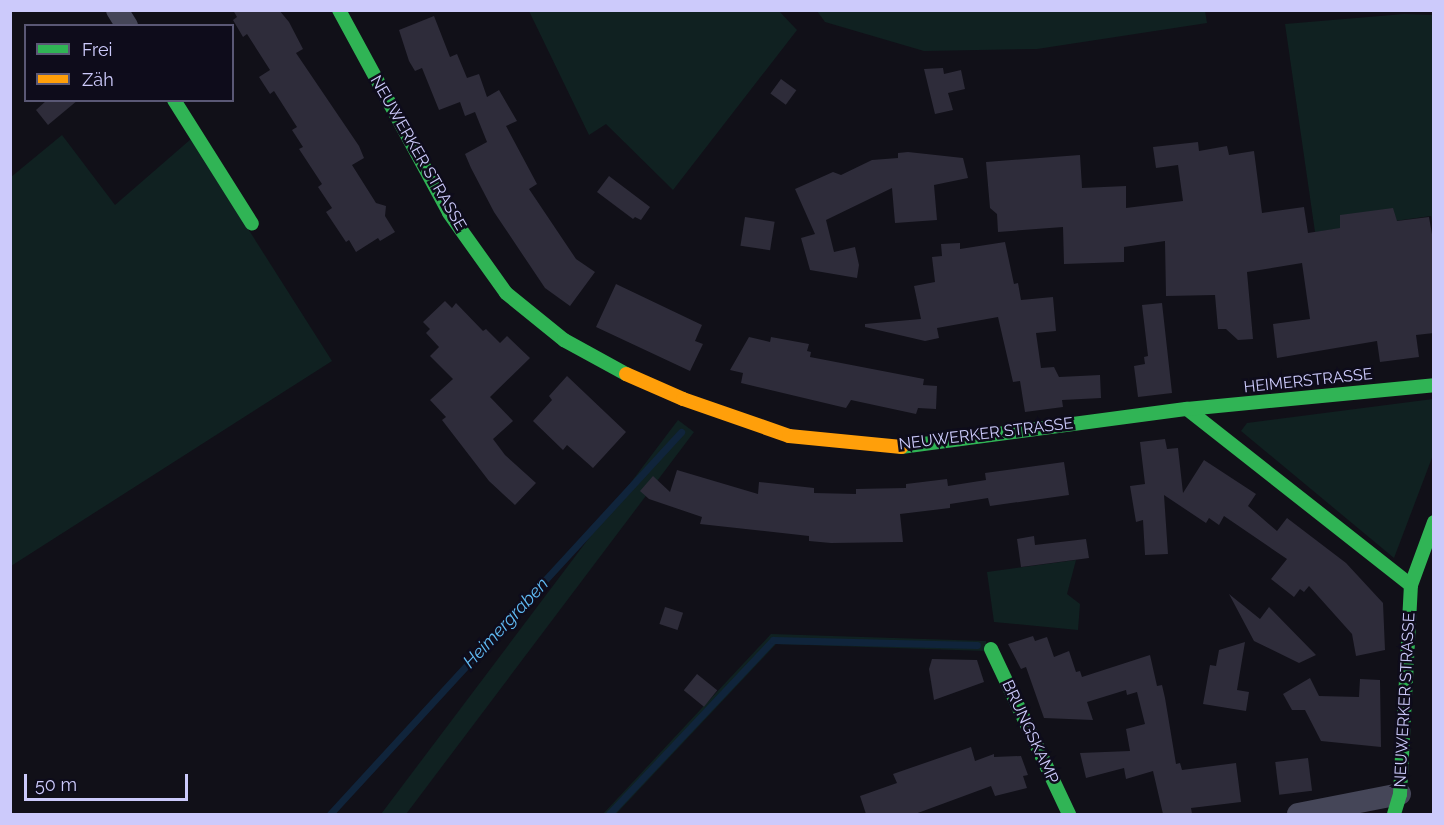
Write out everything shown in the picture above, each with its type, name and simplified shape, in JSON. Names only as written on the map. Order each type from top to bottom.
[{"type":"street","points":[[117,10],[126,24]]},
{"type":"street","name":"NEUWERKER STRASSE","points":[[339,10],[449,213],[506,293],[564,340],[623,373],[683,399],[789,436],[901,447],[1187,409]]},
{"type":"street","points":[[175,102],[252,224]]},
{"type":"street","name":"HEIMERSTRASSE","points":[[1187,409],[1434,385]]},
{"type":"street","points":[[1187,409],[1411,585]]},
{"type":"street","name":"NEUWERKER STRASSE","points":[[1397,804],[1411,585],[1434,522]]},
{"type":"street","name":"BRUNGSKAMP","points":[[991,649],[1069,814]]},
{"type":"street","points":[[1298,814],[1397,804]]},
{"type":"shaded area","points":[[529,11],[779,11],[797,30],[673,190],[606,124],[589,135]]},
{"type":"shaded area","points":[[817,11],[1205,11],[1207,23],[1037,49],[924,51],[825,22]]},
{"type":"shaded area","points":[[1404,14],[1433,15],[1433,230],[1431,216],[1315,232],[1285,24]]},
{"type":"shaded area","points":[[62,135],[115,205],[191,139],[332,361],[11,566],[11,177]]},
{"type":"shaded area","points":[[1433,399],[1433,455],[1394,558],[1241,431],[1247,423]]},
{"type":"shaded area","points":[[678,420],[694,432],[406,814],[381,814]]},
{"type":"shaded area","points":[[1076,560],[1067,594],[1080,604],[1078,630],[994,622],[987,572]]},
{"type":"shaded area","points":[[771,634],[986,641],[986,651],[776,644],[616,814],[603,814]]},
{"type":"building","points":[[233,10],[279,10],[289,22],[303,49],[296,53],[359,146],[364,158],[352,165],[376,203],[386,206],[385,216],[395,232],[380,241],[378,238],[356,252],[349,240],[346,242],[326,212],[332,208],[318,187],[322,184],[299,149],[303,147],[292,130],[297,127],[274,91],[270,94],[259,77],[270,70],[247,34],[243,37],[233,20],[237,17]]},
{"type":"building","points":[[434,16],[450,57],[457,54],[467,78],[479,74],[487,97],[499,90],[517,121],[506,126],[537,184],[529,189],[576,259],[595,272],[570,306],[545,288],[494,212],[471,168],[465,154],[487,142],[475,112],[465,116],[460,102],[439,110],[422,68],[415,71],[409,61],[399,30]]},
{"type":"building","points":[[943,68],[944,74],[961,70],[965,89],[948,93],[953,110],[935,114],[924,69]]},
{"type":"building","points":[[781,79],[796,90],[786,105],[770,94]]},
{"type":"building","points":[[45,102],[76,102],[48,125],[36,110]]},
{"type":"building","points":[[1198,142],[1199,151],[1227,146],[1229,155],[1254,151],[1262,213],[1304,207],[1308,233],[1340,228],[1340,215],[1393,208],[1397,221],[1429,217],[1434,246],[1434,333],[1416,335],[1419,357],[1380,362],[1377,341],[1277,358],[1273,324],[1310,319],[1302,263],[1247,272],[1253,339],[1238,340],[1226,329],[1218,329],[1215,295],[1166,296],[1165,241],[1124,247],[1124,262],[1064,264],[1063,227],[998,232],[997,214],[990,208],[986,162],[1080,155],[1082,188],[1126,186],[1126,208],[1183,201],[1178,165],[1156,168],[1153,147]]},
{"type":"building","points":[[898,153],[963,158],[968,178],[934,185],[937,220],[895,223],[892,188],[826,220],[834,252],[855,247],[859,265],[857,278],[810,270],[801,238],[815,234],[795,189],[833,172],[841,175],[872,160],[898,158]]},
{"type":"building","points":[[609,176],[650,207],[641,220],[635,217],[633,219],[597,192]]},
{"type":"building","points":[[745,217],[775,222],[770,250],[740,246]]},
{"type":"building","points":[[1005,242],[1014,284],[1018,283],[1021,300],[1053,297],[1056,331],[1036,333],[1041,368],[1054,367],[1059,377],[1100,375],[1101,398],[1062,400],[1063,407],[1025,412],[1020,381],[1013,382],[998,317],[937,328],[939,338],[925,341],[865,327],[865,324],[921,319],[914,286],[935,282],[932,257],[942,256],[941,244],[960,243],[960,249]]},
{"type":"building","points":[[616,284],[702,325],[695,341],[703,344],[690,371],[596,327]]},
{"type":"building","points":[[445,301],[452,308],[456,303],[483,331],[486,329],[500,343],[507,336],[530,358],[490,397],[513,421],[493,439],[505,455],[536,483],[515,505],[489,481],[442,420],[446,417],[430,400],[453,379],[430,356],[439,347],[426,333],[430,329],[423,322]]},
{"type":"building","points":[[1162,303],[1172,393],[1138,397],[1134,366],[1145,364],[1144,357],[1148,356],[1142,305]]},
{"type":"building","points":[[749,337],[770,342],[771,337],[809,344],[807,351],[811,352],[810,357],[924,379],[923,385],[937,386],[936,409],[918,408],[916,414],[851,400],[846,408],[741,383],[743,373],[730,370]]},
{"type":"building","points":[[567,376],[626,432],[593,468],[567,445],[563,450],[533,421],[552,400],[549,396]]},
{"type":"building","points":[[1165,439],[1167,449],[1178,448],[1183,493],[1204,460],[1256,494],[1248,506],[1277,531],[1287,518],[1346,563],[1383,603],[1385,650],[1356,656],[1352,634],[1309,586],[1304,592],[1300,589],[1294,597],[1271,579],[1287,559],[1224,516],[1219,525],[1209,518],[1206,523],[1164,495],[1168,554],[1145,555],[1143,520],[1136,522],[1130,486],[1145,484],[1140,442]]},
{"type":"building","points":[[1064,462],[1069,495],[990,506],[988,498],[950,504],[950,508],[900,514],[903,542],[831,543],[809,541],[809,536],[700,524],[702,517],[649,499],[640,491],[653,476],[670,492],[677,470],[758,494],[759,482],[814,488],[814,493],[856,494],[856,489],[906,488],[906,484],[947,479],[948,486],[986,480],[985,473]]},
{"type":"building","points":[[1034,536],[1035,545],[1086,539],[1089,558],[1021,567],[1017,539]]},
{"type":"building","points":[[1229,594],[1260,619],[1269,607],[1316,655],[1299,663],[1254,641]]},
{"type":"building","points":[[665,607],[683,613],[678,630],[659,624]]},
{"type":"building","points":[[1033,636],[1035,641],[1047,637],[1054,657],[1069,651],[1076,672],[1080,671],[1082,677],[1150,655],[1157,686],[1162,685],[1176,764],[1180,763],[1182,770],[1236,763],[1241,802],[1191,808],[1192,814],[1163,814],[1153,771],[1126,779],[1124,768],[1086,778],[1080,753],[1130,751],[1126,729],[1145,724],[1137,692],[1127,695],[1126,690],[1087,702],[1093,720],[1044,718],[1026,667],[1021,669],[1008,644]]},
{"type":"building","points":[[1245,642],[1237,690],[1249,692],[1246,711],[1203,704],[1210,665],[1216,666],[1219,650]]},
{"type":"building","points":[[932,659],[977,660],[984,682],[934,700],[929,669]]},
{"type":"building","points":[[697,674],[717,690],[704,707],[684,690]]},
{"type":"building","points":[[1310,678],[1319,696],[1359,697],[1360,679],[1380,680],[1381,747],[1321,741],[1305,710],[1292,710],[1283,694]]},
{"type":"building","points":[[971,747],[975,761],[994,754],[994,757],[1021,756],[1028,775],[1023,776],[1027,788],[995,796],[991,786],[915,814],[866,814],[860,796],[897,783],[893,774]]},
{"type":"building","points":[[1308,758],[1312,791],[1279,795],[1275,762]]},
{"type":"waterway","name":"Heimergraben","points":[[330,814],[681,432]]},
{"type":"waterway","points":[[609,814],[773,640],[977,645]]},
{"type":"traffic: fast","points":[[339,10],[449,213],[506,293],[564,340],[626,374]]},
{"type":"traffic: fast","points":[[175,102],[252,224]]},
{"type":"traffic: fast","points":[[901,447],[1187,409],[1434,385]]},
{"type":"traffic: fast","points":[[1187,409],[1411,585]]},
{"type":"traffic: fast","points":[[1394,814],[1400,794],[1411,585],[1434,522]]},
{"type":"traffic: fast","points":[[991,649],[1069,814]]},
{"type":"traffic: slow","points":[[626,374],[683,399],[789,436],[901,447]]}]
